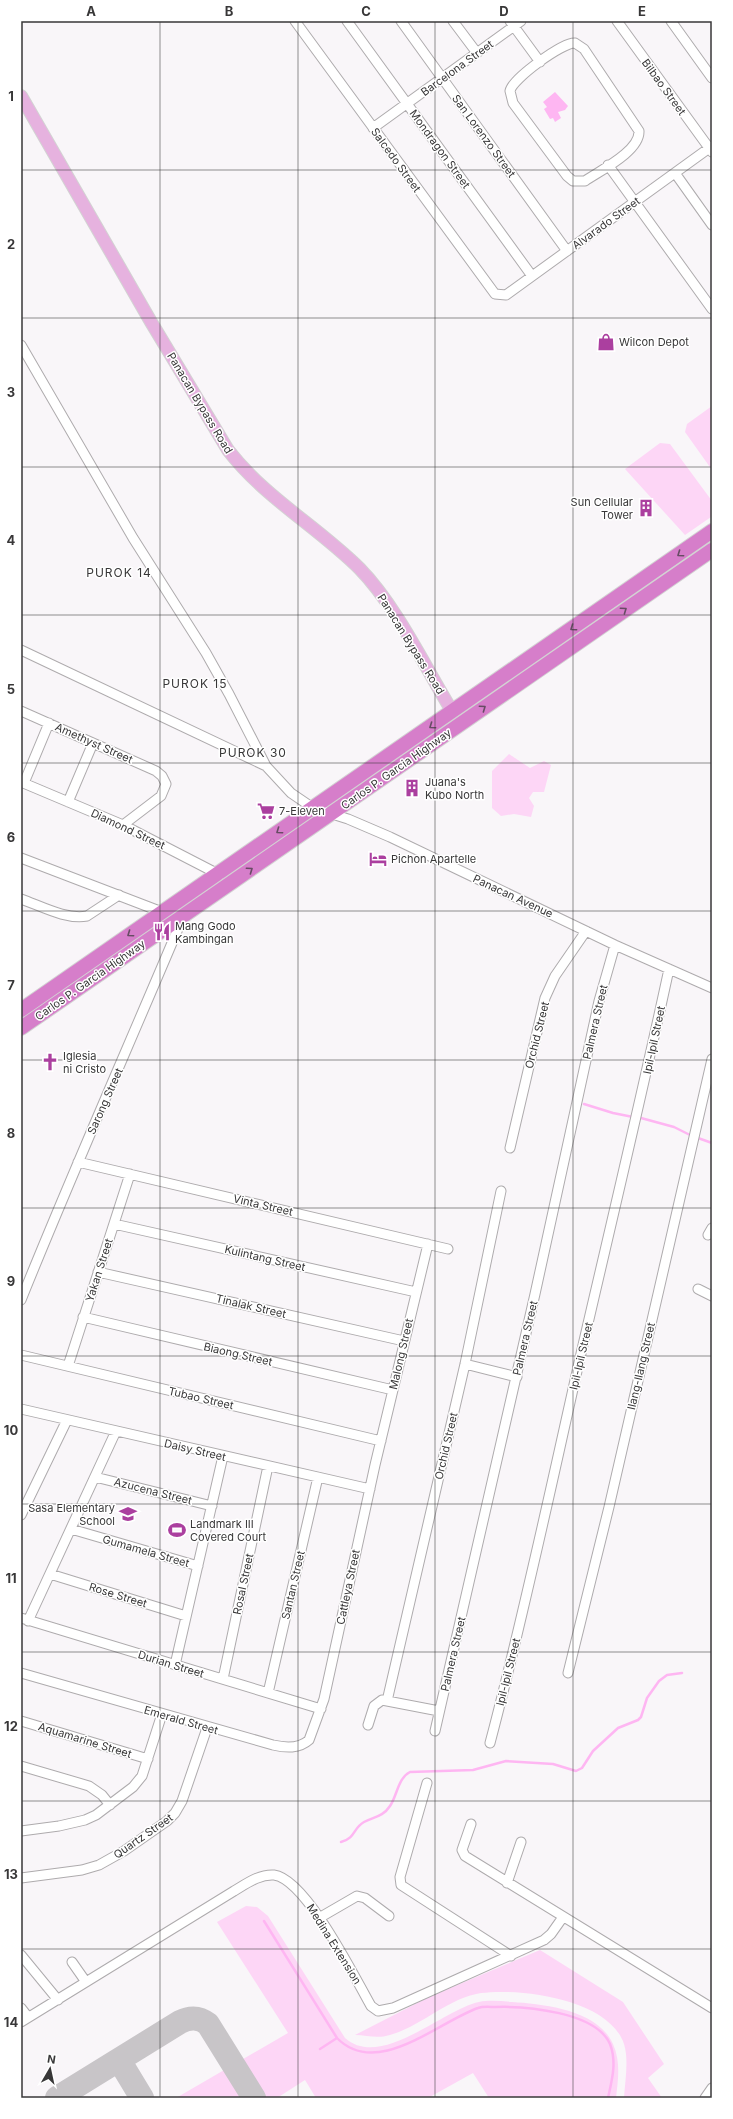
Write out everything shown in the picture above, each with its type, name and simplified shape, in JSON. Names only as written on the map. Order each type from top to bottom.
[{"type":"highway","name":"Carlos P. Garcia Highway","points":[[21,1010],[712,531]]},
{"type":"highway","name":"Carlos P. Garcia Highway","points":[[21,1028],[712,550]]},
{"type":"highway","points":[[516,667],[524,680]]},
{"type":"highway","points":[[386,757],[395,769]]},
{"type":"main road","name":"Panacan Bypass Road","points":[[21,96],[151,322],[228,450],[242,469],[261,487],[347,557],[370,580],[387,603],[452,711]]},
{"type":"street","name":"Salcedo Street","points":[[295,21],[492,292],[499,296]]},
{"type":"street","name":"Mondragon Street","points":[[348,21],[532,276]]},
{"type":"street","name":"San Lorenzo Street","points":[[400,21],[566,251]]},
{"type":"street","points":[[453,21],[477,53]]},
{"type":"street","name":"Bilbao Street","points":[[617,21],[711,149]]},
{"type":"street","points":[[671,21],[712,78]]},
{"type":"street","name":"Barcelona Street","points":[[373,128],[477,53],[515,23]]},
{"type":"street","points":[[515,23],[540,62]]},
{"type":"street","points":[[567,44],[579,44],[637,126],[640,136],[636,144],[608,165],[585,181],[577,182],[570,180],[513,103],[510,95],[511,86],[540,62],[567,44]]},
{"type":"street","name":"Alvarado Street","points":[[499,296],[506,295],[675,173],[711,149]]},
{"type":"street","points":[[608,165],[712,310]]},
{"type":"street","points":[[675,173],[712,224]]},
{"type":"street","points":[[21,345],[133,538],[206,653],[230,694],[266,766]]},
{"type":"street","points":[[21,650],[266,766]]},
{"type":"street","name":"Amethyst Street","points":[[21,711],[156,771],[165,780],[165,789],[161,796],[123,825]]},
{"type":"street","points":[[23,782],[49,723]]},
{"type":"street","points":[[68,802],[93,743]]},
{"type":"street","name":"Panacan Avenue","points":[[266,766],[291,793],[313,808],[332,813],[390,837],[586,931],[712,988]]},
{"type":"street","name":"Diamond Street","points":[[23,782],[123,825],[219,873],[228,885]]},
{"type":"street","points":[[21,858],[162,912]]},
{"type":"street","points":[[21,899],[68,916],[82,917],[87,916],[119,895]]},
{"type":"street","points":[[175,904],[183,916]]},
{"type":"street","name":"Sarong Street","points":[[21,1300],[183,916]]},
{"type":"street","name":"Orchid Street","points":[[510,1148],[545,998],[555,976],[586,931]]},
{"type":"street","name":"Palmera Street","points":[[435,1731],[516,1376],[599,1001],[615,944]]},
{"type":"street","name":"Ipil-Ipil Street","points":[[490,1743],[519,1627],[611,1224],[630,1148],[669,969]]},
{"type":"street","name":"Ilang-Ilang Street","points":[[568,1673],[609,1507],[712,1059]]},
{"type":"street","name":"Vinta Street","points":[[78,1162],[448,1249]]},
{"type":"street","name":"Yakan Street","points":[[68,1366],[130,1174]]},
{"type":"street","name":"Orchid Street","points":[[387,1701],[465,1364],[501,1191]]},
{"type":"street","name":"Kulintang Street","points":[[114,1224],[416,1292]]},
{"type":"street","name":"Malong Street","points":[[375,1465],[428,1244]]},
{"type":"street","name":"Tinalak Street","points":[[98,1272],[404,1341]]},
{"type":"street","points":[[698,1289],[712,1296]]},
{"type":"street","name":"Biaong Street","points":[[84,1317],[393,1390]]},
{"type":"street","name":"Tubao Street","points":[[21,1355],[381,1441]]},
{"type":"street","points":[[465,1364],[516,1376]]},
{"type":"street","name":"Daisy Street","points":[[21,1409],[370,1489]]},
{"type":"street","points":[[21,1515],[67,1420]]},
{"type":"street","points":[[25,1619],[50,1574],[116,1431]]},
{"type":"street","points":[[175,1665],[223,1456]]},
{"type":"street","name":"Cattleya Street","points":[[321,1709],[375,1465]]},
{"type":"street","name":"Rosal Street","points":[[223,1679],[268,1466]]},
{"type":"street","name":"Azucena Street","points":[[95,1476],[212,1506]]},
{"type":"street","name":"Santan Street","points":[[268,1693],[318,1477]]},
{"type":"street","name":"Gumamela Street","points":[[71,1529],[198,1566]]},
{"type":"street","name":"Rose Street","points":[[50,1574],[186,1616]]},
{"type":"street","name":"Durian Street","points":[[25,1619],[321,1709]]},
{"type":"street","name":"Emerald Street","points":[[21,1673],[273,1746],[295,1747],[304,1744],[309,1740],[321,1709]]},
{"type":"street","points":[[368,1725],[374,1706],[382,1700],[439,1712]]},
{"type":"street","points":[[21,1831],[59,1826],[85,1820],[96,1815],[110,1805],[138,1782],[148,1759],[162,1714]]},
{"type":"street","name":"Aquamarine Street","points":[[21,1721],[148,1759]]},
{"type":"street","name":"Quartz Street","points":[[21,1878],[82,1870],[99,1865],[124,1851],[167,1821],[175,1813],[182,1801],[207,1728]]},
{"type":"street","points":[[21,1766],[89,1786],[102,1795],[110,1805]]},
{"type":"street","points":[[427,1782],[400,1877],[401,1884],[511,1956]]},
{"type":"street","points":[[471,1824],[463,1846],[463,1854],[507,1883],[712,2008]]},
{"type":"street","points":[[507,1883],[522,1842]]},
{"type":"street","name":"Medina Extension","points":[[25,2020],[234,1891],[257,1878],[266,1875],[274,1875],[289,1881],[296,1887],[319,1918],[371,2006],[378,2011],[393,2008],[544,1940],[558,1926],[563,1917]]},
{"type":"street","points":[[319,1918],[357,1896],[365,1898],[390,1916]]},
{"type":"street","points":[[21,1955],[58,2000]]},
{"type":"street","points":[[72,1962],[86,1982]]},
{"type":"street","points":[[21,2008],[25,2020]]},
{"type":"street","points":[[706,2098],[712,2088]]},
{"type":"shaded area","points":[[555,92],[568,106],[565,110],[558,112],[561,118],[555,122],[553,118],[550,119],[544,109],[547,107],[543,102]]},
{"type":"shaded area","points":[[712,406],[712,470],[685,432],[687,424]]},
{"type":"shaded area","points":[[660,443],[670,444],[712,501],[711,517],[685,535],[625,469]]},
{"type":"shaded area","points":[[509,754],[530,768],[544,761],[551,765],[544,792],[533,792],[529,798],[534,806],[531,817],[514,814],[501,816],[492,808],[492,771]]},
{"type":"shaded area","points":[[246,1906],[257,1907],[268,1916],[345,2038],[360,2046],[376,2047],[393,2043],[412,2035],[464,2007],[479,2002],[504,2001],[554,2007],[583,2016],[595,2023],[606,2033],[616,2051],[618,2064],[616,2098],[489,2098],[473,2073],[428,2098],[316,2098],[305,2080],[277,2098],[176,2098],[288,2033],[217,1922]]},
{"type":"shaded area","points":[[540,1950],[623,2002],[664,2064],[648,2078],[662,2098],[624,2098],[626,2057],[624,2044],[615,2029],[601,2016],[583,2007],[540,1995],[498,1992],[481,1993],[457,2000],[402,2031],[390,2035],[376,2037],[355,2035],[429,1997]]},
{"type":"waterway","points":[[584,1104],[613,1113],[633,1117]]},
{"type":"waterway","points":[[641,1118],[674,1127],[690,1135]]},
{"type":"waterway","points":[[698,1138],[712,1143]]},
{"type":"waterway","points":[[341,1842],[349,1838],[360,1824],[381,1815],[387,1810],[403,1778],[410,1772],[473,1770],[506,1761],[553,1764],[576,1771],[582,1768],[593,1751],[618,1728],[638,1720],[641,1717],[647,1698],[659,1681],[667,1675],[682,1673]]},
{"type":"waterway","points":[[264,1921],[337,2038],[353,2049],[370,2053],[389,2050],[408,2044],[462,2015],[482,2007],[524,2008],[559,2013],[576,2018],[590,2025],[602,2033],[610,2044],[613,2064],[608,2098]]},
{"type":"waterway","points":[[320,2049],[337,2038]]},
{"type":"taxiway","points":[[57,2098],[180,2022],[194,2018],[208,2024],[254,2098]]},
{"type":"taxiway","points":[[119,2060],[142,2098]]},
{"type":"place","name":"Wilcon Depot","points":[[606,342]]},
{"type":"place","name":"Sun Cellular Tower","points":[[646,508]]},
{"type":"place","name":"Juana's Kubo North","points":[[412,788]]},
{"type":"place","name":"7-Eleven","points":[[266,811]]},
{"type":"place","name":"Pichon Apartelle","points":[[378,859]]},
{"type":"place","name":"Mang Godo Kambingan","points":[[162,932]]},
{"type":"place","name":"Iglesia ni Cristo","points":[[50,1062]]},
{"type":"place","name":"Sasa Elementary School","points":[[128,1514]]},
{"type":"place","name":"Landmark III Covered Court","points":[[177,1530]]},
{"type":"district","name":"PUROK 14","points":[[119,573]]},
{"type":"district","name":"PUROK 15","points":[[195,684]]},
{"type":"district","name":"PUROK 30","points":[[253,753]]}]
